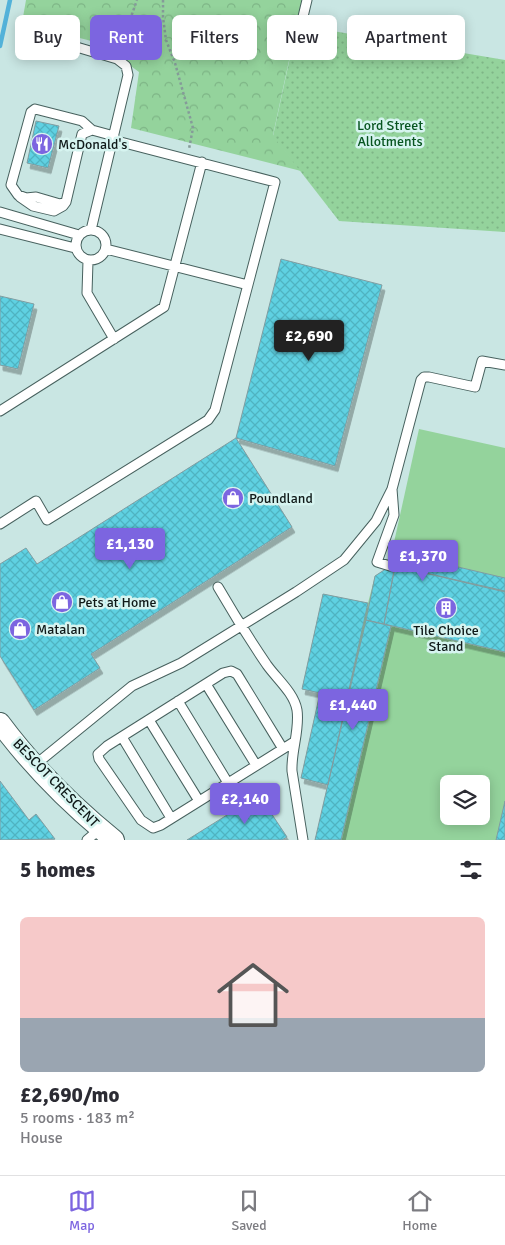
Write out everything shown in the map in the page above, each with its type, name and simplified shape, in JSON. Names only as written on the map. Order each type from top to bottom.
[{"type":"street","name":"BESCOT CRESCENT","points":[[0,723],[34,765],[100,836]]},
{"type":"lane","points":[[303,15],[307,0]]},
{"type":"lane","points":[[90,230],[128,75],[126,66],[118,60]]},
{"type":"lane","points":[[0,524],[36,501],[47,520],[208,420],[215,410],[275,182],[114,138],[92,130],[82,122],[34,109],[30,112],[11,185],[18,195],[26,198],[36,197],[60,204],[67,199],[82,134],[92,130]]},
{"type":"lane","points":[[0,411],[164,307],[202,162]]},
{"type":"lane","points":[[0,212],[79,235]]},
{"type":"lane","points":[[0,229],[75,248]]},
{"type":"lane","points":[[90,230],[99,232],[105,240],[106,249],[101,257],[88,261],[80,256],[75,248],[76,239],[79,235],[90,230]]},
{"type":"lane","points":[[106,249],[248,285]]},
{"type":"lane","points":[[88,261],[88,293],[114,339]]},
{"type":"lane","points":[[34,765],[132,686],[181,663],[344,560],[376,521],[392,489],[421,380],[424,377],[430,377],[475,386],[482,361],[505,365]]},
{"type":"lane","points":[[390,566],[377,562],[394,515],[392,489]]},
{"type":"lane","points":[[218,587],[267,665],[290,694],[295,704],[298,719],[292,772],[303,840]]},
{"type":"lane","points":[[282,749],[237,674],[231,671],[206,684],[98,754],[99,759],[141,820],[153,828],[294,742]]},
{"type":"lane","points":[[206,684],[256,765]]},
{"type":"lane","points":[[178,702],[228,783]]},
{"type":"lane","points":[[149,720],[199,801]]},
{"type":"lane","points":[[122,737],[171,818]]},
{"type":"path","points":[[132,15],[137,0]]},
{"type":"path","points":[[163,0],[166,40],[193,131],[186,158]]},
{"type":"green space","points":[[26,0],[302,0],[299,15],[267,15],[267,60],[289,60],[273,135],[301,171],[131,128],[139,72],[122,60],[162,60],[162,15],[90,15],[90,41],[80,38],[80,15],[23,15]]},
{"type":"green space","name":"Lord Street Allotments","points":[[337,32],[347,33],[347,60],[465,60],[465,53],[505,60],[505,232],[339,221],[273,136],[289,60],[337,60]]},
{"type":"green space","points":[[419,429],[505,448],[505,840],[315,840],[328,785],[301,778],[320,693],[302,689],[323,594],[368,603],[375,576],[403,558],[391,556]]},
{"type":"building","name":"McDonald's","points":[[36,121],[59,126],[48,168],[27,163]]},
{"type":"building","points":[[281,259],[382,285],[335,466],[236,438]]},
{"type":"building","points":[[0,296],[34,304],[18,369],[0,365]]},
{"type":"building","points":[[236,438],[292,527],[91,654],[100,668],[34,710],[0,656],[0,564],[26,548],[37,564]]},
{"type":"building","points":[[407,555],[505,578],[505,591],[395,566],[384,624],[366,620],[375,576]]},
{"type":"building","name":"Tile Choice Stand","points":[[395,566],[505,592],[505,652],[384,624]]},
{"type":"building","points":[[323,594],[368,603],[328,785],[301,778],[320,693],[302,689]]},
{"type":"building","points":[[366,620],[391,626],[341,840],[315,840]]},
{"type":"building","points":[[0,781],[29,820],[36,814],[55,839],[0,840]]},
{"type":"building","points":[[259,795],[287,837],[282,840],[187,840]]},
{"type":"building","points":[[505,801],[505,840],[496,840]]},
{"type":"waterway","points":[[0,46],[10,0]]},
{"type":"place","name":"McDonald's","points":[[42,144]]},
{"type":"place","name":"Poundland","points":[[233,498]]},
{"type":"place","name":"Pets at Home","points":[[62,602]]},
{"type":"place","name":"Tile Choice Stand","points":[[446,608]]},
{"type":"place","name":"Matalan","points":[[20,629]]}]
